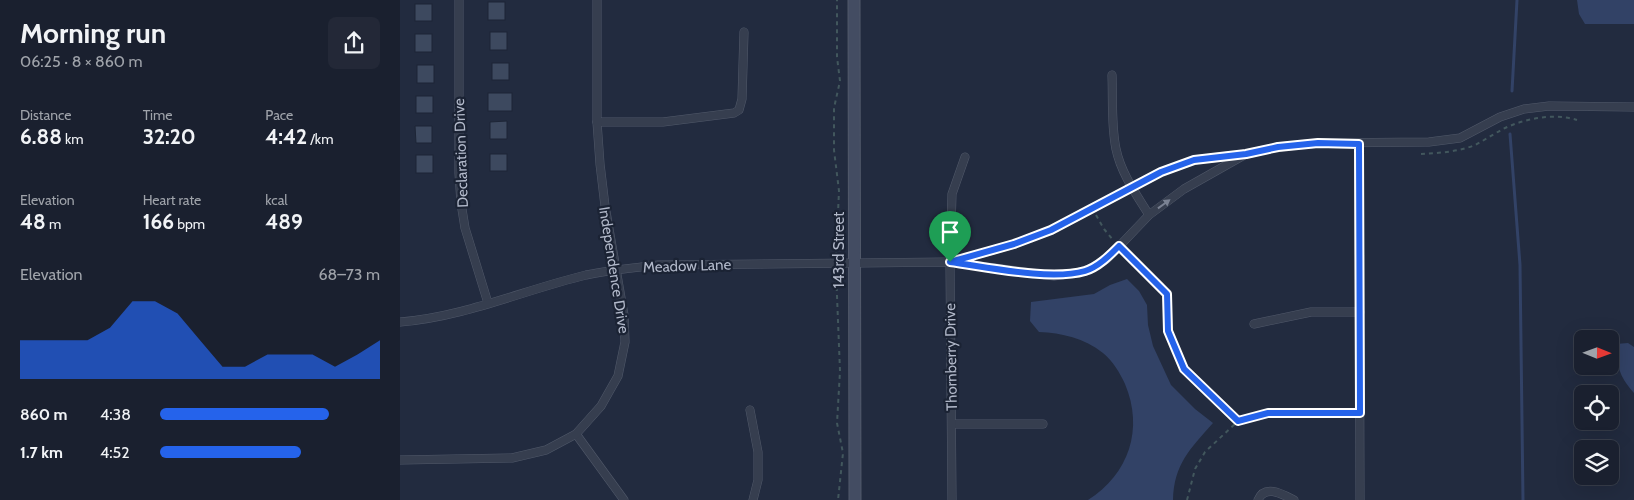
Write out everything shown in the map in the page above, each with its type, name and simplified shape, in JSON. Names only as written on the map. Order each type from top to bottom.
[{"type":"street","name":"Declaration Drive","points":[[459,0],[459,173],[461,203],[465,228],[488,303]]},
{"type":"street","name":"Independence Drive","points":[[400,460],[512,458],[546,450],[576,434],[601,406],[618,376],[625,342],[624,315],[605,206],[600,164],[597,122],[597,0]]},
{"type":"street","name":"143rd Street","points":[[854,0],[855,500]]},
{"type":"street","points":[[597,122],[663,122],[734,113],[739,110],[742,99],[744,32]]},
{"type":"street","points":[[1112,75],[1113,129],[1116,149],[1121,166],[1149,215]]},
{"type":"street","name":"Meadow Lane","points":[[950,262],[1014,244],[1041,234],[1161,172],[1194,160],[1318,143],[1429,142],[1460,138],[1500,117],[1524,109],[1549,106],[1634,107]]},
{"type":"street","points":[[1359,144],[1360,500]]},
{"type":"street","name":"Meadow Lane","points":[[400,322],[449,314],[585,276],[658,265],[950,262],[1054,276],[1086,271],[1107,259],[1149,215],[1184,189],[1246,154]]},
{"type":"street","name":"Thornberry Drive","points":[[952,500],[950,262],[952,194],[966,157]]},
{"type":"street","points":[[1254,324],[1312,312],[1360,312]]},
{"type":"street","points":[[750,410],[758,452],[758,480],[753,500]]},
{"type":"street","points":[[952,424],[1043,424]]},
{"type":"street","points":[[576,434],[624,500]]},
{"type":"street","points":[[1258,500],[1260,495],[1266,491],[1273,491],[1294,500]]},
{"type":"path","points":[[837,0],[837,57],[840,81],[834,108],[834,150],[839,191],[836,263],[840,371],[837,423],[843,453],[838,500]]},
{"type":"path","points":[[1421,154],[1443,152],[1474,145],[1505,128],[1527,120],[1566,117],[1577,120]]},
{"type":"path","points":[[1093,208],[1104,230],[1167,294],[1168,331],[1184,369],[1238,421]]},
{"type":"path","points":[[1187,500],[1195,469],[1204,452],[1238,421],[1268,413],[1360,413]]},
{"type":"water","points":[[1577,0],[1634,0],[1634,24],[1585,24],[1579,14]]},
{"type":"water","points":[[1127,279],[1139,291],[1147,305],[1148,325],[1153,346],[1171,385],[1195,409],[1213,423],[1190,449],[1180,467],[1176,476],[1173,500],[1088,500],[1114,477],[1123,464],[1132,434],[1133,417],[1131,401],[1118,371],[1103,353],[1072,337],[1039,332],[1030,321],[1031,302],[1094,294],[1110,285]]},
{"type":"water","points":[[1628,343],[1634,347],[1634,393],[1624,380],[1620,370],[1619,344]]},
{"type":"building","points":[[488,2],[505,2],[505,20],[488,20]]},
{"type":"building","points":[[415,4],[432,4],[432,21],[415,21]]},
{"type":"building","points":[[490,32],[507,32],[507,50],[490,50]]},
{"type":"building","points":[[415,34],[432,34],[432,52],[415,52]]},
{"type":"building","points":[[492,63],[509,63],[509,80],[492,80]]},
{"type":"building","points":[[417,65],[434,65],[434,83],[417,83]]},
{"type":"building","points":[[488,93],[512,93],[512,111],[488,111]]},
{"type":"building","points":[[416,96],[433,96],[433,113],[416,113]]},
{"type":"building","points":[[507,121],[507,139],[490,139],[490,122]]},
{"type":"building","points":[[415,126],[432,126],[432,143],[416,143]]},
{"type":"building","points":[[490,154],[507,154],[507,171],[490,171]]},
{"type":"building","points":[[416,155],[433,155],[433,173],[416,173]]},
{"type":"waterway","points":[[1512,91],[1517,0]]},
{"type":"waterway","points":[[1510,134],[1520,265],[1523,500]]},
{"type":"route","points":[[1318,143],[1359,144],[1360,413],[1268,413],[1238,421],[1184,369],[1168,331],[1167,294],[1119,246],[1107,259],[1086,271],[1054,276],[950,262],[1014,244],[1051,230],[1161,172],[1194,160],[1318,143]]}]
